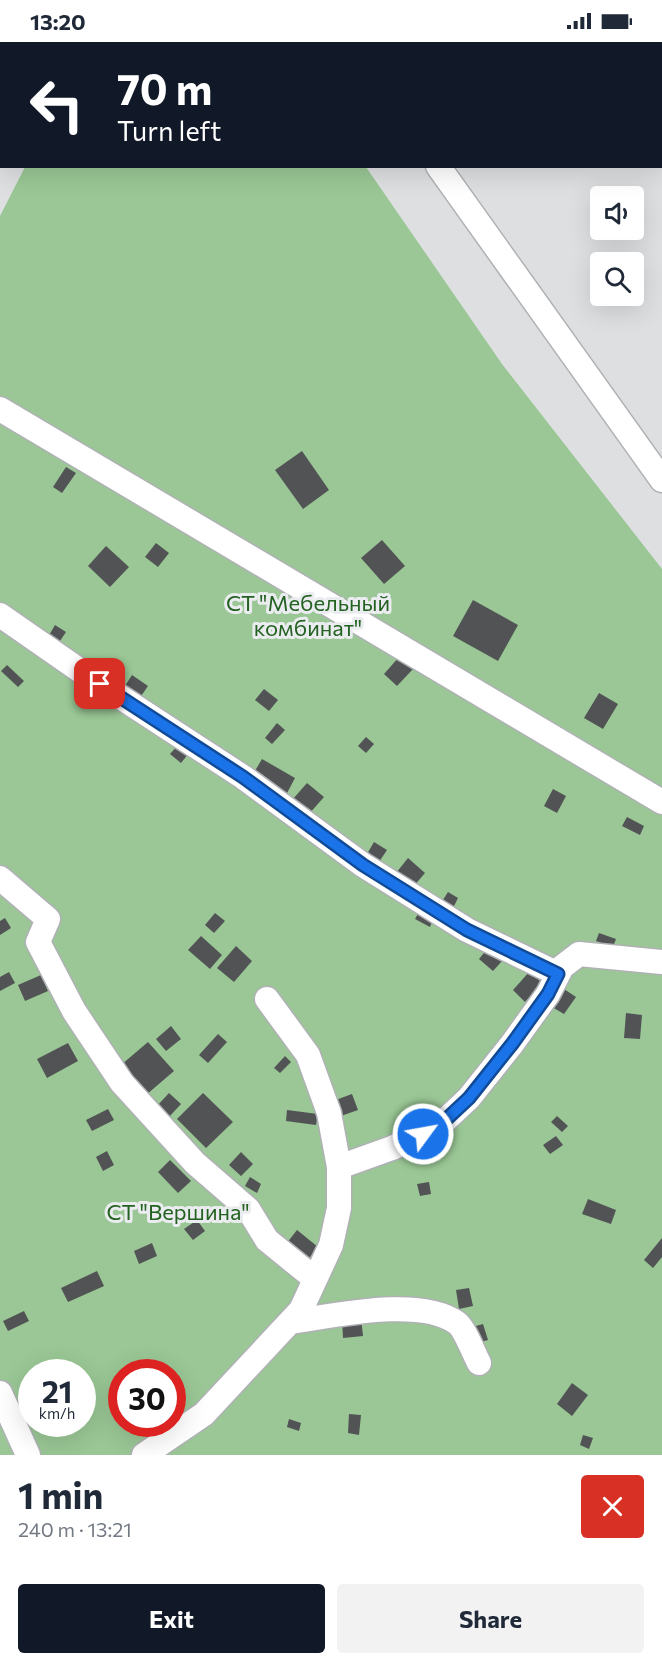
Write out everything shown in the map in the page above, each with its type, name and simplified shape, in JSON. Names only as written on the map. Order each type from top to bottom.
[{"type":"street","points":[[439,168],[662,480]]},
{"type":"street","points":[[0,409],[662,802]]},
{"type":"street","points":[[0,615],[82,672],[243,777],[363,865],[467,930],[558,974]]},
{"type":"street","points":[[0,878],[48,919],[38,942],[74,1011],[122,1083],[195,1163],[248,1209],[267,1240],[315,1279]]},
{"type":"street","points":[[339,1167],[392,1148],[438,1127],[469,1098],[548,994],[562,967],[579,954],[662,962]]},
{"type":"street","points":[[144,1455],[204,1414],[301,1310],[331,1245],[339,1208],[339,1167],[329,1113],[308,1055],[267,999]]},
{"type":"street","points":[[290,1322],[381,1309],[430,1310],[458,1324],[479,1363]]},
{"type":"street","points":[[0,1393],[28,1455]]},
{"type":"green space","name":"СТ \"Мебельный комбинат\"","points":[[24,168],[367,168],[502,364],[662,569],[662,1455],[0,1455],[0,216]]},
{"type":"building","points":[[302,451],[329,490],[303,509],[275,470]]},
{"type":"building","points":[[66,467],[76,473],[62,493],[53,487]]},
{"type":"building","points":[[382,540],[405,566],[384,584],[361,558]]},
{"type":"building","points":[[156,543],[169,553],[158,567],[145,557]]},
{"type":"building","points":[[106,546],[129,567],[110,587],[88,566]]},
{"type":"building","points":[[473,600],[518,625],[498,661],[453,636]]},
{"type":"building","points":[[55,625],[66,632],[58,644],[48,637]]},
{"type":"building","points":[[399,657],[413,669],[397,686],[384,674]]},
{"type":"building","points":[[7,665],[24,681],[18,687],[1,671]]},
{"type":"building","points":[[132,675],[148,686],[139,699],[123,689]]},
{"type":"building","points":[[264,689],[278,700],[269,711],[255,700]]},
{"type":"building","points":[[599,693],[618,704],[603,729],[584,718]]},
{"type":"building","points":[[277,723],[285,730],[272,744],[265,738]]},
{"type":"building","points":[[366,737],[374,744],[366,753],[358,746]]},
{"type":"building","points":[[179,744],[189,753],[181,763],[170,754]]},
{"type":"building","points":[[262,759],[295,778],[286,795],[252,776]]},
{"type":"building","points":[[307,783],[324,797],[309,814],[293,799]]},
{"type":"building","points":[[553,789],[566,796],[557,813],[544,806]]},
{"type":"building","points":[[627,817],[644,826],[640,835],[622,826]]},
{"type":"building","points":[[374,842],[387,850],[379,862],[367,854]]},
{"type":"building","points":[[408,858],[425,873],[413,887],[396,873]]},
{"type":"building","points":[[448,892],[458,898],[452,910],[441,903]]},
{"type":"building","points":[[215,913],[225,921],[214,933],[205,925]]},
{"type":"building","points":[[418,914],[432,922],[430,927],[415,919]]},
{"type":"building","points":[[5,918],[11,928],[0,935],[0,921]]},
{"type":"building","points":[[599,933],[616,939],[613,947],[596,941]]},
{"type":"building","points":[[201,936],[222,955],[210,969],[188,950]]},
{"type":"building","points":[[236,946],[252,961],[234,982],[217,968]]},
{"type":"building","points":[[487,949],[502,961],[493,971],[479,959]]},
{"type":"building","points":[[530,971],[542,983],[525,1002],[513,990]]},
{"type":"building","points":[[9,972],[15,983],[0,991],[0,977]]},
{"type":"building","points":[[41,975],[48,991],[25,1001],[18,985]]},
{"type":"building","points":[[564,989],[576,997],[564,1014],[552,1007]]},
{"type":"building","points":[[626,1013],[642,1015],[640,1039],[624,1038]]},
{"type":"building","points":[[171,1026],[181,1039],[166,1051],[156,1039]]},
{"type":"building","points":[[218,1034],[227,1042],[208,1063],[199,1055]]},
{"type":"building","points":[[148,1042],[174,1071],[146,1095],[121,1065]]},
{"type":"building","points":[[68,1043],[78,1061],[47,1078],[37,1059]]},
{"type":"building","points":[[285,1056],[291,1062],[280,1073],[274,1068]]},
{"type":"building","points":[[169,1093],[181,1104],[169,1117],[157,1106]]},
{"type":"building","points":[[203,1093],[233,1122],[206,1148],[177,1119]]},
{"type":"building","points":[[352,1094],[358,1110],[338,1117],[333,1101]]},
{"type":"building","points":[[108,1109],[114,1120],[92,1131],[86,1120]]},
{"type":"building","points":[[287,1110],[318,1114],[316,1125],[286,1121]]},
{"type":"building","points":[[557,1116],[568,1126],[562,1132],[551,1122]]},
{"type":"building","points":[[556,1136],[563,1145],[550,1154],[543,1145]]},
{"type":"building","points":[[107,1151],[114,1165],[103,1171],[96,1157]]},
{"type":"building","points":[[241,1152],[253,1164],[241,1176],[229,1165]]},
{"type":"building","points":[[170,1160],[191,1181],[178,1193],[158,1172]]},
{"type":"building","points":[[250,1177],[261,1184],[257,1193],[245,1186]]},
{"type":"building","points":[[429,1182],[431,1194],[420,1196],[417,1184]]},
{"type":"building","points":[[588,1199],[616,1210],[611,1224],[582,1214]]},
{"type":"building","points":[[197,1220],[205,1231],[193,1240],[184,1229]]},
{"type":"building","points":[[297,1230],[318,1247],[307,1261],[286,1244]]},
{"type":"building","points":[[662,1238],[662,1257],[653,1268],[644,1260]]},
{"type":"building","points":[[152,1243],[157,1256],[139,1264],[134,1251]]},
{"type":"building","points":[[97,1271],[104,1286],[68,1302],[61,1288]]},
{"type":"building","points":[[469,1288],[473,1306],[459,1309],[456,1290]]},
{"type":"building","points":[[24,1311],[29,1321],[8,1331],[3,1321]]},
{"type":"building","points":[[361,1318],[363,1336],[343,1338],[342,1319]]},
{"type":"building","points":[[483,1324],[488,1340],[477,1343],[472,1327]]},
{"type":"building","points":[[572,1383],[588,1395],[572,1416],[557,1404]]},
{"type":"building","points":[[349,1414],[361,1415],[359,1435],[348,1433]]},
{"type":"building","points":[[289,1419],[301,1423],[299,1431],[287,1427]]},
{"type":"building","points":[[583,1435],[593,1438],[589,1449],[580,1445]]},
{"type":"route","points":[[100,684],[243,777],[363,865],[467,930],[558,974],[548,994],[469,1098],[438,1127],[423,1134]]},
{"type":"park label","name":"СТ \"Вершина\"","points":[[178,1212]]}]
